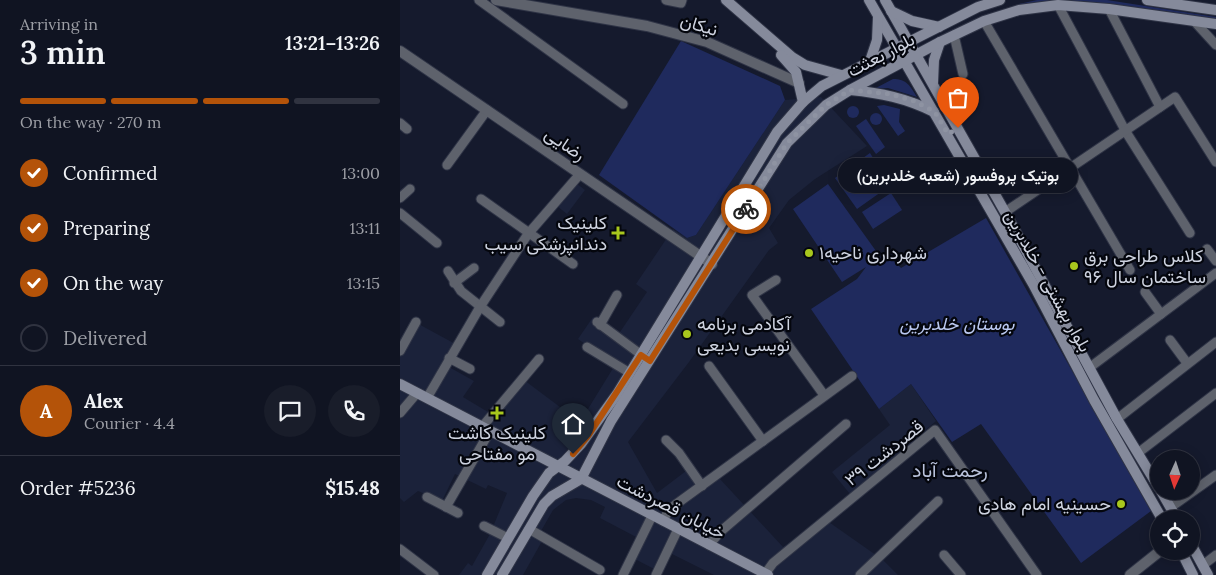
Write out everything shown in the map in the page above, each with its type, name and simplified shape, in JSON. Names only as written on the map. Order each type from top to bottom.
[{"type":"main road","points":[[719,0],[788,61],[796,72],[803,102]]},
{"type":"main road","points":[[726,0],[792,57],[805,65],[841,75]]},
{"type":"main road","name":"بلوار بهشتی - خلدبرین","points":[[869,0],[1034,284],[1094,400],[1157,510]]},
{"type":"main road","name":"بلوار بهشتی - خلدبرین","points":[[885,0],[910,40],[1117,419],[1150,474]]},
{"type":"main road","name":"بلوار بعثت","points":[[581,480],[611,421],[702,257],[778,132],[803,102],[841,75],[939,27],[976,3],[1000,0]]},
{"type":"main road","points":[[1147,0],[1216,10]]},
{"type":"main road","name":"بلوار بعثت","points":[[487,575],[533,496],[549,473],[571,456],[588,436],[630,373],[646,358],[712,264],[787,143],[826,105],[905,60],[1015,5],[1058,5],[1109,9],[1216,24]]},
{"type":"main road","points":[[891,11],[912,21],[939,27]]},
{"type":"main road","points":[[870,61],[877,40],[878,16]]},
{"type":"main road","points":[[933,84],[934,60],[940,42]]},
{"type":"main road","points":[[796,72],[804,71],[805,65]]},
{"type":"main road","points":[[850,90],[890,94],[914,101],[935,112]]},
{"type":"main road","points":[[948,134],[958,128]]},
{"type":"main road","name":"خیابان قصردشت","points":[[400,384],[558,466],[581,480],[766,574]]},
{"type":"main road","points":[[1141,483],[1150,477]]},
{"type":"main road","points":[[502,575],[544,504],[552,496],[581,480]]},
{"type":"main road","points":[[1167,500],[1172,510]]},
{"type":"main road","points":[[1185,560],[1193,575]]},
{"type":"main road","points":[[1200,560],[1208,575]]},
{"type":"street","points":[[479,0],[623,104]]},
{"type":"street","name":"نیکان","points":[[496,0],[647,26],[707,42],[799,83]]},
{"type":"street","points":[[666,0],[681,3],[682,0]]},
{"type":"street","points":[[1058,5],[1126,132],[1190,233]]},
{"type":"street","points":[[1109,9],[1160,107]]},
{"type":"street","points":[[984,21],[1130,270]]},
{"type":"street","points":[[1195,22],[1216,45]]},
{"type":"street","points":[[954,35],[963,74]]},
{"type":"street","name":"رضایی","points":[[400,50],[712,264]]},
{"type":"street","points":[[1005,212],[1070,170],[1175,97],[1216,162]]},
{"type":"street","points":[[447,165],[488,110]]},
{"type":"street","points":[[427,398],[480,307],[528,234],[580,174]]},
{"type":"street","points":[[400,198],[410,189]]},
{"type":"street","points":[[482,199],[528,234],[574,264]]},
{"type":"street","points":[[400,213],[438,243]]},
{"type":"street","points":[[1207,249],[1216,261]]},
{"type":"street","points":[[454,282],[474,268]]},
{"type":"street","points":[[448,271],[454,282],[480,307],[500,322]]},
{"type":"street","points":[[1089,368],[1216,272]]},
{"type":"street","points":[[776,280],[752,295],[824,395]]},
{"type":"street","points":[[1145,292],[1161,314]]},
{"type":"street","points":[[617,295],[598,323],[646,358]]},
{"type":"street","points":[[400,351],[416,322]]},
{"type":"street","points":[[1170,340],[1187,363]]},
{"type":"street","points":[[1117,419],[1216,342]]},
{"type":"street","points":[[587,347],[630,373]]},
{"type":"street","points":[[449,358],[470,369]]},
{"type":"street","points":[[446,507],[486,429],[539,359]]},
{"type":"street","points":[[709,366],[763,441]]},
{"type":"street","points":[[663,521],[668,511],[852,376]]},
{"type":"street","points":[[400,413],[417,393]]},
{"type":"street","points":[[1138,453],[1216,393]]},
{"type":"street","points":[[709,545],[720,532],[846,424]]},
{"type":"street","name":"قصردشت ۳۹","points":[[766,574],[773,562],[935,430],[1037,575]]},
{"type":"street","points":[[666,440],[679,453],[702,486]]},
{"type":"street","points":[[1171,507],[1216,475]]},
{"type":"street","points":[[427,497],[458,513]]},
{"type":"street","points":[[860,575],[938,502]]},
{"type":"street","points":[[623,575],[652,516]]},
{"type":"street","points":[[484,526],[508,538]]},
{"type":"street","points":[[529,529],[600,570]]},
{"type":"street","points":[[656,575],[678,529]]},
{"type":"street","points":[[400,549],[434,575]]},
{"type":"street","points":[[944,555],[961,575]]},
{"type":"street","points":[[1203,565],[1216,555]]},
{"type":"street","points":[[1130,575],[1150,559]]},
{"type":"shaded area","points":[[821,97],[867,146],[815,179],[789,200],[769,228],[778,243],[769,250],[689,362],[628,442],[657,493],[686,471],[696,485],[720,479],[783,547],[826,520],[883,560],[898,575],[714,575],[668,552],[658,571],[631,557],[640,539],[600,518],[605,507],[591,500],[576,498],[566,500],[553,510],[541,531],[546,534],[523,575],[459,575],[468,563],[472,566],[490,534],[507,493],[488,485],[486,489],[455,474],[442,501],[418,491],[404,502],[400,498],[400,345],[413,321],[459,346],[449,367],[474,381],[463,397],[488,412],[520,377],[580,422],[615,365],[578,339],[593,317],[618,335],[647,292],[636,284],[673,229],[687,238],[696,235],[785,100]]},
{"type":"shaded area","points":[[576,183],[585,190],[567,214],[557,206]]},
{"type":"shaded area","points":[[911,384],[936,421],[850,494],[832,472],[890,425],[879,409]]},
{"type":"green space","points":[[1037,0],[1107,0],[1216,17],[1216,20],[1082,1],[1019,6],[1019,4]]},
{"type":"green space","points":[[681,41],[780,86],[785,100],[696,235],[687,238],[599,175]]},
{"type":"green space","points":[[893,79],[905,82],[917,97],[888,88],[874,89]]},
{"type":"green space","points":[[884,105],[900,109],[899,122],[905,131],[898,136],[877,106]]},
{"type":"green space","points":[[851,106],[855,106],[859,112],[855,118],[851,118],[847,114],[847,110]]},
{"type":"green space","points":[[874,113],[878,113],[882,119],[878,125],[874,125],[870,121],[870,117]]},
{"type":"green space","points":[[866,119],[885,147],[876,154],[856,126]]},
{"type":"green space","points":[[870,153],[875,161],[872,164],[888,187],[857,209],[835,178]]},
{"type":"green space","name":"بوستان خلدبرین","points":[[828,184],[881,258],[872,264],[893,260],[901,268],[986,218],[1150,512],[1081,563],[981,424],[952,442],[911,384],[879,409],[811,309],[857,279],[866,267],[842,282],[793,209]]},
{"type":"green space","points":[[891,193],[902,210],[873,229],[862,212]]},
{"type":"way so far","points":[[746,209],[787,143],[801,127],[826,105],[850,90],[890,94],[914,101],[935,112],[948,134],[958,128]]},
{"type":"place","name":"بوتیک پروفسور (شعبه خلدبرین)","points":[[958,128]]},
{"type":"place","name":"کلینیک دندانپزشکی سیب","points":[[618,233]]},
{"type":"place","name":"شهرداری ناحیه۱","points":[[809,253]]},
{"type":"place","name":"کلاس طراحی برق ساختمان سال ۹۶","points":[[1074,266]]},
{"type":"place","name":"آکادمی برنامه نویسی بدیعی","points":[[687,334]]},
{"type":"place","name":"کلینیک کاشت مو مفتاحی","points":[[497,413]]},
{"type":"place","name":"حسینیه امام هادی","points":[[1121,504]]},
{"type":"district","name":"رحمت آباد","points":[[950,470]]},
{"type":"route","points":[[573,454],[617,394],[641,355],[650,361],[746,209]]}]
